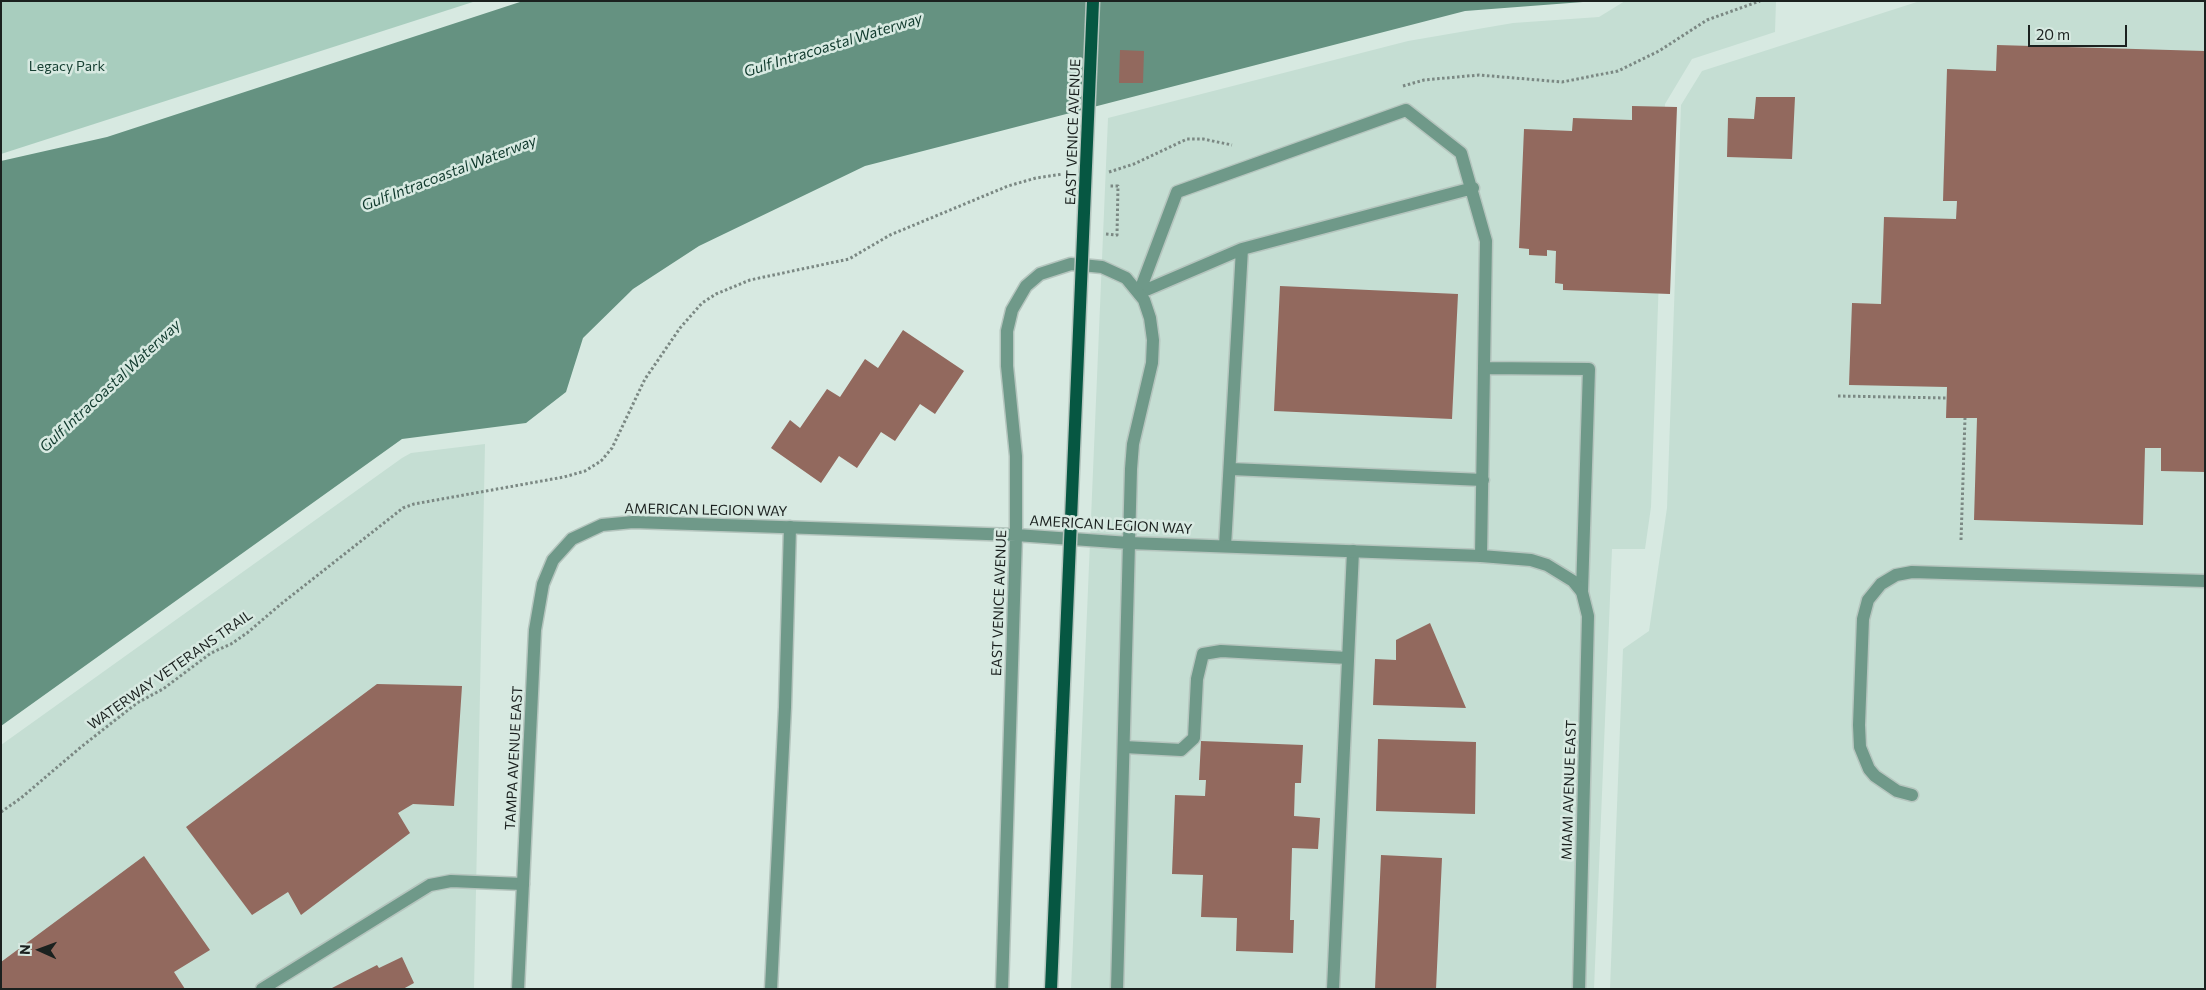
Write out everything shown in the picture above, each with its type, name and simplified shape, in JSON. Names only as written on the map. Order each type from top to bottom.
[{"type":"main road","name":"EAST VENICE AVENUE","points":[[1051,989],[1093,1]]},
{"type":"street","points":[[1139,293],[1177,192],[1406,110],[1461,153],[1473,188],[1486,241],[1481,556]]},
{"type":"street","points":[[1139,293],[1242,249],[1473,188]]},
{"type":"street","points":[[1225,546],[1242,249]]},
{"type":"street","name":"EAST VENICE AVENUE","points":[[1002,989],[1016,535],[1015,430],[1006,354],[1007,331],[1012,310],[1021,293],[1033,279],[1050,269],[1071,264],[1110,270],[1126,278],[1139,293],[1150,318],[1153,352],[1134,444],[1129,543],[1117,989]]},
{"type":"street","name":"MIAMI AVENUE EAST","points":[[1485,368],[1589,369],[1582,592],[1588,616],[1589,638],[1579,989]]},
{"type":"street","points":[[1230,469],[1483,480]]},
{"type":"street","name":"AMERICAN LEGION WAY","points":[[572,539],[593,527],[623,522],[1016,535],[1129,543],[1481,556],[1531,560],[1547,565],[1573,581],[1582,592]]},
{"type":"street","points":[[771,989],[785,707],[790,527]]},
{"type":"street","name":"TAMPA AVENUE EAST","points":[[518,989],[537,612],[543,584],[550,566],[559,550],[572,539]]},
{"type":"street","points":[[1333,989],[1353,551]]},
{"type":"street","points":[[1912,795],[1897,791],[1875,776],[1869,769],[1860,747],[1859,725],[1863,619],[1868,600],[1881,584],[1896,575],[1912,572],[2205,581]]},
{"type":"street","points":[[1124,747],[1181,750],[1194,738],[1197,679],[1203,654],[1221,651],[1348,658]]},
{"type":"street","points":[[262,989],[430,886],[451,881],[523,884]]},
{"type":"path","points":[[1838,396],[1946,398]]},
{"type":"path","points":[[1961,540],[1965,418]]},
{"type":"path","name":"WATERWAY VETERANS TRAIL","points":[[1,812],[21,798],[137,703],[163,689],[211,653],[231,644],[247,633],[392,515],[403,508],[427,502]]},
{"type":"shaded area","points":[[1625,1],[1776,1],[1775,32],[1692,59],[1665,104],[1651,507],[1645,549],[1612,549],[1594,989],[1071,989],[1108,118],[1408,41],[1513,23],[1599,17]]},
{"type":"shaded area","points":[[1920,1],[2205,1],[2205,989],[1610,989],[1623,649],[1649,631],[1667,508],[1681,105],[1702,71]]},
{"type":"shaded area","points":[[485,444],[474,989],[1,989],[1,745],[402,458],[411,453]]},
{"type":"green space","name":"Legacy Park","points":[[1,1],[476,1],[1,154]]},
{"type":"water","name":"Gulf Intracoastal Waterway","points":[[523,1],[1596,1],[1465,11],[865,166],[699,246],[633,289],[583,338],[566,392],[526,423],[402,439],[1,726],[1,161],[107,137]]},
{"type":"building","points":[[1997,45],[2205,51],[2205,472],[2161,471],[2161,448],[2145,448],[2143,525],[1974,520],[1977,418],[1946,418],[1947,387],[1849,385],[1852,303],[1881,304],[1884,217],[1956,219],[1957,201],[1943,201],[1947,69],[1996,71]]},
{"type":"building","points":[[1120,50],[1144,51],[1143,83],[1119,83]]},
{"type":"building","points":[[1756,97],[1795,97],[1792,159],[1727,157],[1728,118],[1754,119]]},
{"type":"building","points":[[1632,106],[1677,107],[1670,294],[1563,290],[1563,284],[1555,283],[1556,251],[1547,250],[1547,256],[1529,255],[1529,249],[1519,248],[1524,129],[1572,131],[1573,118],[1632,120]]},
{"type":"building","points":[[1280,286],[1458,294],[1452,419],[1274,411]]},
{"type":"building","points":[[903,330],[964,371],[935,414],[920,404],[895,441],[881,432],[857,468],[839,456],[821,483],[771,448],[790,420],[800,428],[827,389],[840,397],[865,359],[878,368]]},
{"type":"building","points":[[1430,623],[1466,708],[1373,705],[1375,659],[1396,660],[1396,640]]},
{"type":"building","points":[[377,684],[462,686],[454,806],[413,804],[398,813],[410,833],[301,915],[288,892],[252,915],[186,827]]},
{"type":"building","points":[[1378,739],[1476,742],[1475,814],[1376,811]]},
{"type":"building","points":[[1201,741],[1303,745],[1301,783],[1295,783],[1294,816],[1320,818],[1318,849],[1292,848],[1290,920],[1294,920],[1293,953],[1236,951],[1237,918],[1201,917],[1203,875],[1172,874],[1175,795],[1205,796],[1206,780],[1199,780]]},
{"type":"building","points":[[1381,855],[1442,858],[1436,989],[1375,989]]},
{"type":"building","points":[[144,856],[210,950],[174,972],[185,989],[1,989],[1,962]]},
{"type":"building","points":[[402,957],[414,983],[403,989],[330,989],[377,965],[379,968]]}]
